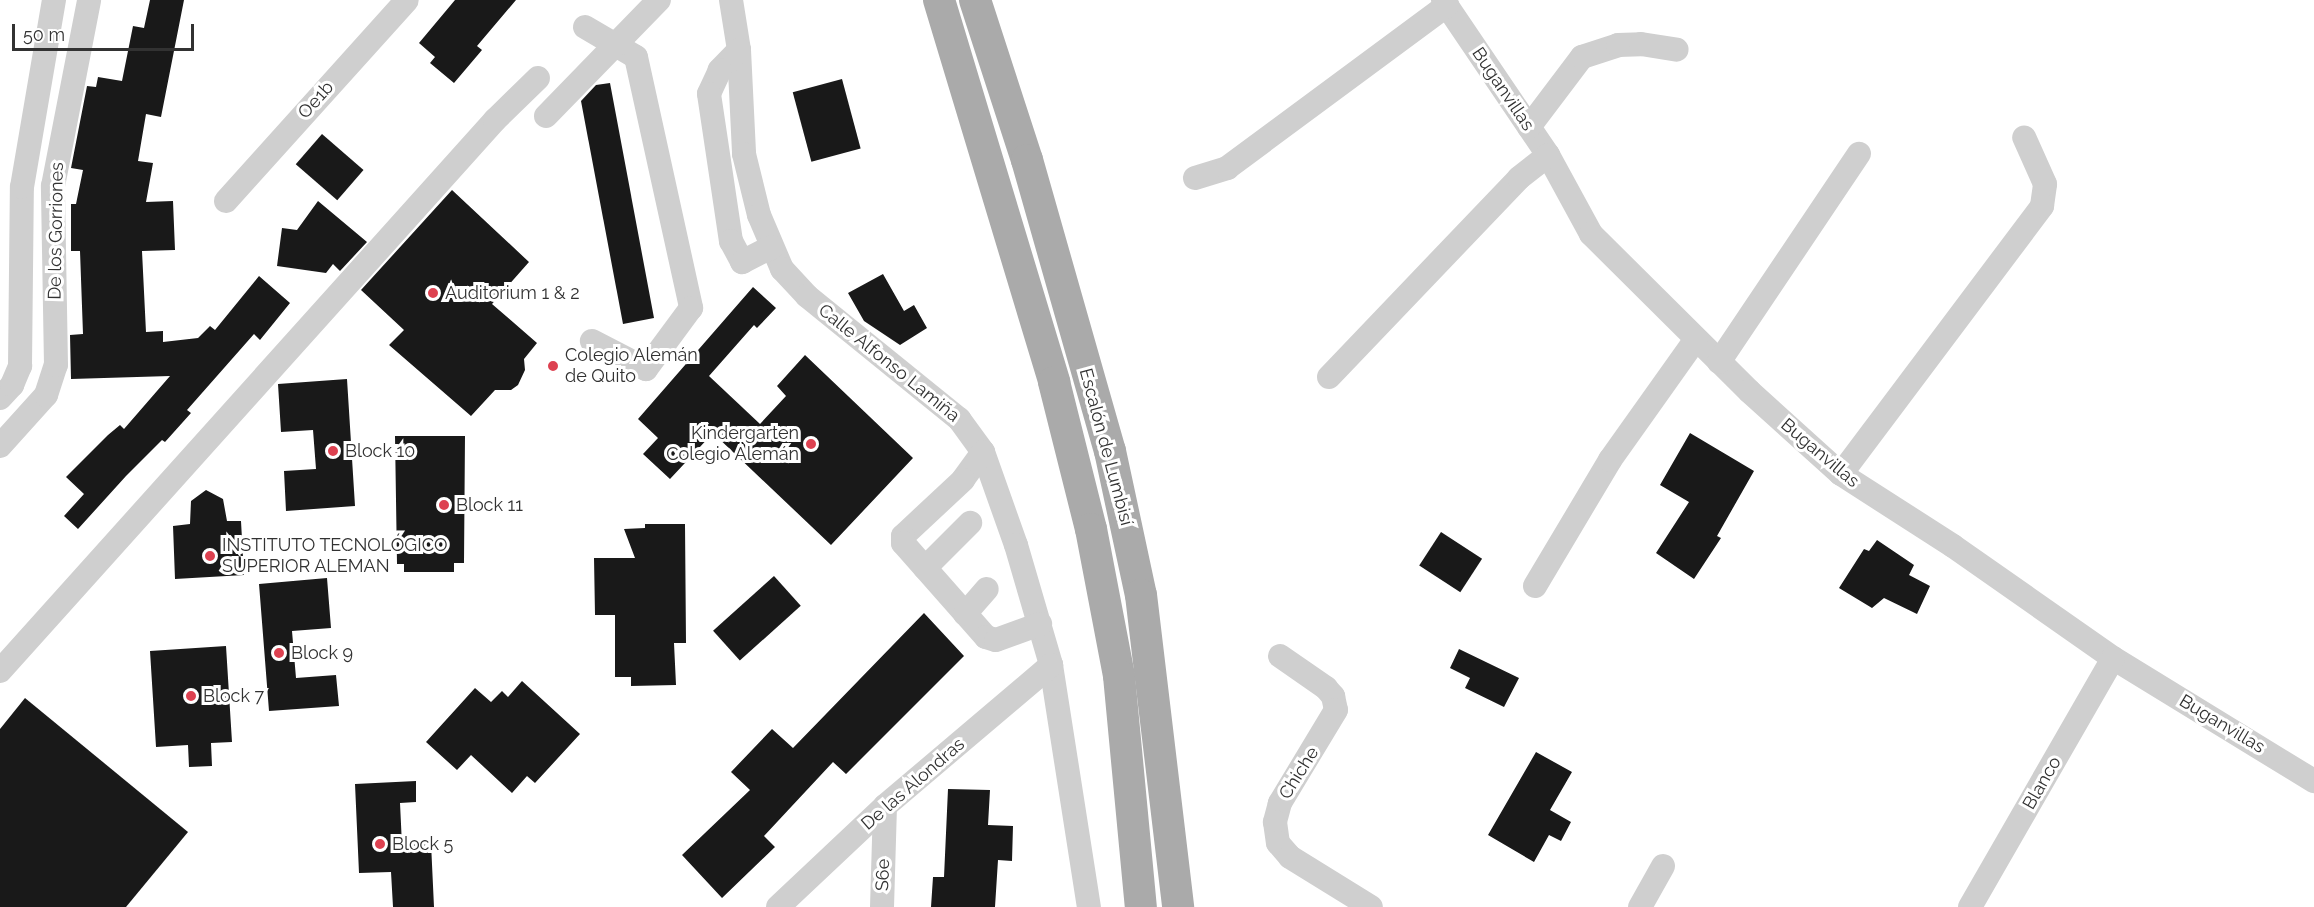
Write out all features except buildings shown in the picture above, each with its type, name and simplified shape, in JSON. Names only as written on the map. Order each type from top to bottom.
[{"type":"main road","name":"Escalón de Lumbisí","points":[[939,0],[1054,382],[1091,529],[1119,676],[1141,907]]},
{"type":"main road","name":"Escalón de Lumbisí","points":[[975,0],[1027,160],[1110,451],[1141,595],[1178,907]]},
{"type":"street","name":"De los Gorriones","points":[[6,391],[20,366],[20,208],[25,153],[54,0]]},
{"type":"street","name":"De los Gorriones","points":[[0,446],[46,395],[56,365],[53,186],[89,0]]},
{"type":"street","points":[[546,116],[619,44],[659,0]]},
{"type":"street","name":"Calle Alfonso Lamiña","points":[[731,0],[739,50],[744,154],[771,247],[782,269],[807,296],[959,419],[983,452],[1040,624],[1051,665],[1089,907]]},
{"type":"street","points":[[1195,178],[1227,168],[1445,3]]},
{"type":"street","name":"Buganvillas","points":[[1445,3],[1548,155],[1592,234],[1719,362],[1841,474],[1953,546],[2113,658],[2314,781]]},
{"type":"street","name":"Oe1b","points":[[226,201],[397,6]]},
{"type":"street","points":[[585,27],[619,44],[636,57],[691,308],[645,369],[592,341]]},
{"type":"street","points":[[1529,128],[1582,57],[1618,45],[1641,44],[1677,50]]},
{"type":"street","points":[[739,50],[720,70],[709,94],[731,241],[742,262],[771,247]]},
{"type":"street","points":[[0,671],[495,120],[538,78]]},
{"type":"street","points":[[1841,474],[2042,206],[2045,184],[2024,137]]},
{"type":"street","points":[[1719,362],[1859,154]]},
{"type":"street","points":[[1329,377],[1519,178],[1548,155]]},
{"type":"street","points":[[1534,586],[1610,460],[1696,339]]},
{"type":"street","points":[[6,391],[46,395]]},
{"type":"street","points":[[983,452],[963,480],[903,536],[903,543],[986,637],[996,640],[1040,624]]},
{"type":"street","points":[[925,568],[970,523]]},
{"type":"street","points":[[965,614],[987,589]]},
{"type":"street","name":"Chiche","points":[[1280,656],[1326,688],[1333,696],[1336,710],[1280,803],[1275,822],[1278,843],[1290,857],[1371,907]]},
{"type":"street","name":"Blanco","points":[[1970,907],[2113,658]]},
{"type":"street","name":"De las Alondras","points":[[778,907],[885,806],[1051,665]]},
{"type":"street","name":"S6e","points":[[882,907],[885,806]]},
{"type":"street","points":[[1640,907],[1663,866]]},
{"type":"place","name":"Auditorium 1 & 2","points":[[433,293]]},
{"type":"place","name":"Colegio Alemán de Quito","points":[[553,366]]},
{"type":"place","name":"Kindergarten Colegio Alemán","points":[[811,444]]},
{"type":"place","name":"Block 10","points":[[333,451]]},
{"type":"place","name":"Block 11","points":[[444,505]]},
{"type":"place","name":"INSTITUTO TECNOLÓGICO SUPERIOR ALEMAN","points":[[210,556]]},
{"type":"place","name":"Block 9","points":[[279,653]]},
{"type":"place","name":"Block 7","points":[[191,696]]},
{"type":"place","name":"Block 5","points":[[380,844]]}]
